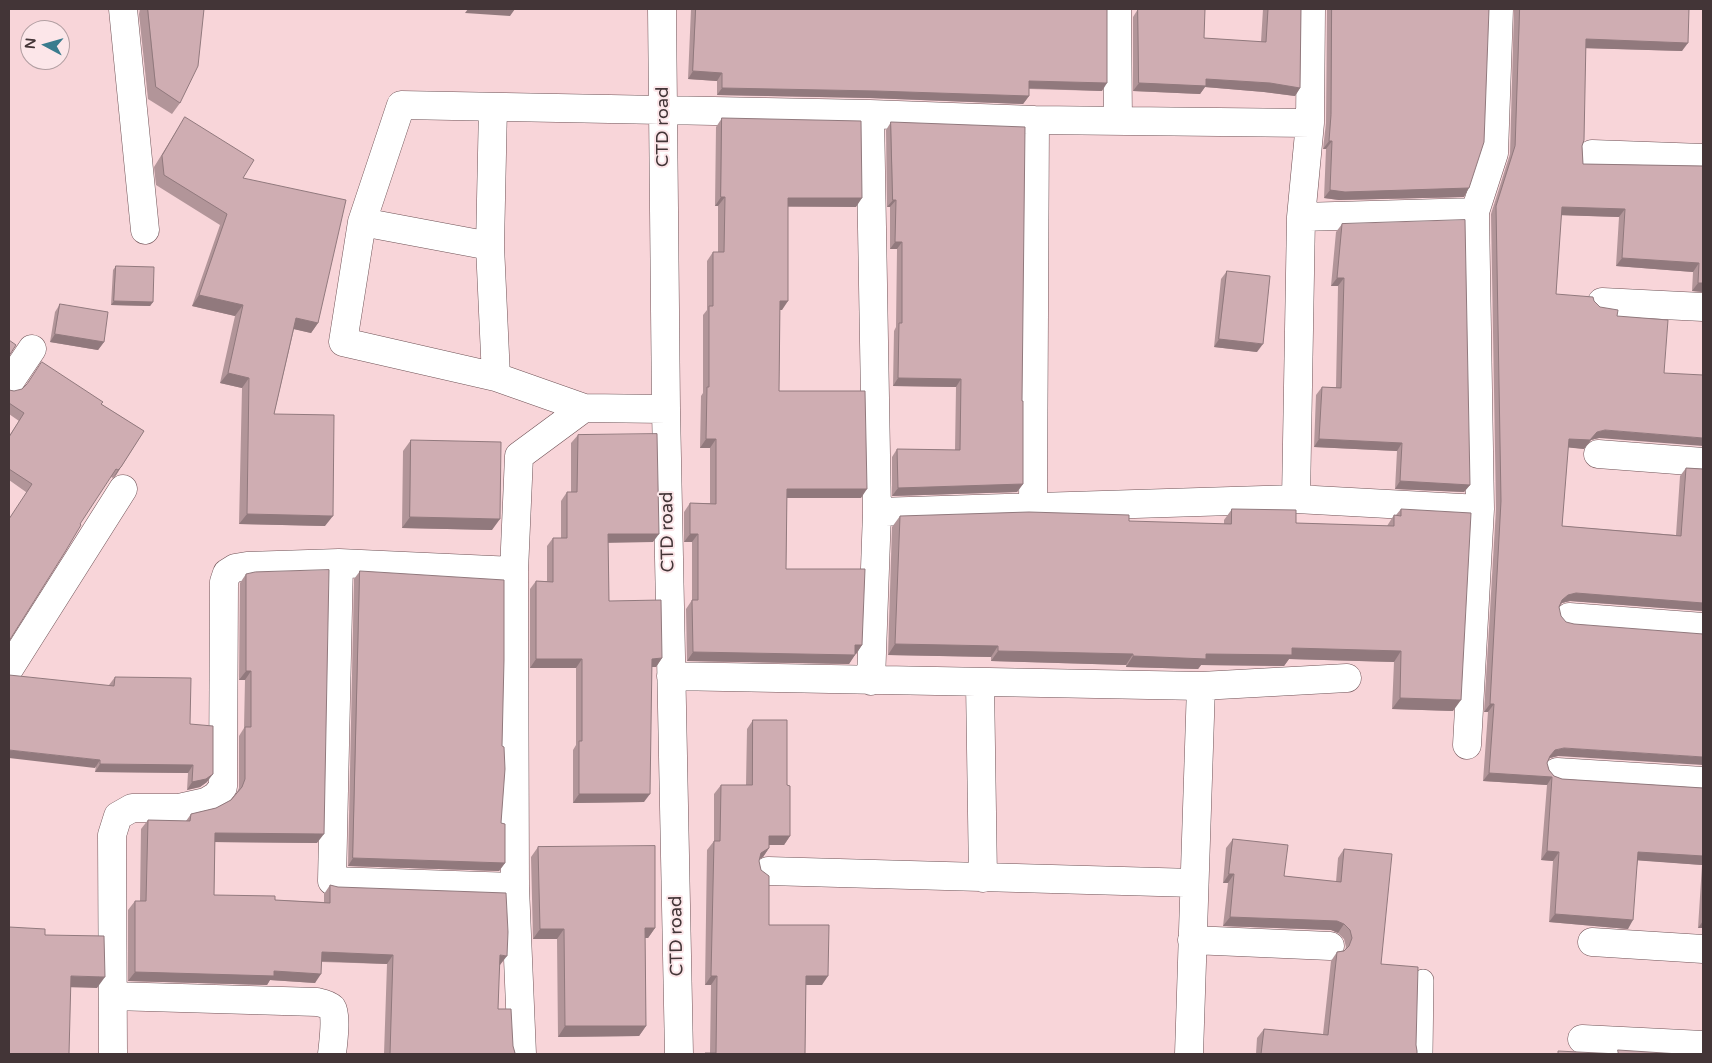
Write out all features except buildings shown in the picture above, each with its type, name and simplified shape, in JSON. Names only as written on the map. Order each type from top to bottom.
[{"type":"street","points":[[123,9],[145,230]]},
{"type":"street","name":"CTD road","points":[[662,9],[666,410],[679,1054]]},
{"type":"street","points":[[1117,9],[1118,121]]},
{"type":"street","points":[[1296,499],[1301,217],[1310,123],[1311,9]]},
{"type":"street","points":[[1467,745],[1480,509],[1475,212],[1494,153],[1499,9]]},
{"type":"street","points":[[666,410],[584,408],[496,377],[343,342],[362,222],[401,104],[870,114],[1035,120],[1310,123]]},
{"type":"street","points":[[493,107],[490,246],[496,377]]},
{"type":"street","points":[[870,114],[877,512],[871,681]]},
{"type":"street","points":[[1034,506],[1035,120]]},
{"type":"street","points":[[1592,154],[1703,158]]},
{"type":"street","points":[[1301,217],[1475,212]]},
{"type":"street","points":[[362,222],[490,246]]},
{"type":"street","points":[[1602,302],[1703,307]]},
{"type":"street","points":[[9,383],[32,349]]},
{"type":"street","points":[[522,1054],[515,888],[514,571],[519,456],[584,408]]},
{"type":"street","points":[[1598,454],[1703,462]]},
{"type":"street","points":[[9,669],[123,489]]},
{"type":"street","points":[[877,512],[1296,499],[1480,509]]},
{"type":"street","points":[[113,1054],[112,835],[118,816],[132,808],[179,808],[206,802],[216,796],[223,787],[224,582],[227,573],[235,568],[247,566],[339,563],[514,571]]},
{"type":"street","points":[[339,563],[332,881],[515,888]]},
{"type":"street","points":[[1569,617],[1703,627]]},
{"type":"street","points":[[671,676],[1201,686],[1346,678]]},
{"type":"street","points":[[980,683],[983,878]]},
{"type":"street","points":[[1189,1054],[1201,686]]},
{"type":"street","points":[[1557,772],[1703,781]]},
{"type":"street","points":[[768,871],[1194,883]]},
{"type":"street","points":[[1192,940],[1330,946]]},
{"type":"street","points":[[1592,942],[1703,949]]},
{"type":"street","points":[[113,996],[317,1002],[325,1004],[332,1008],[334,1014],[332,1054]]},
{"type":"street","points":[[1582,1039],[1703,1045]]},
{"type":"lane","points":[[1422,1054],[1424,980]]}]
